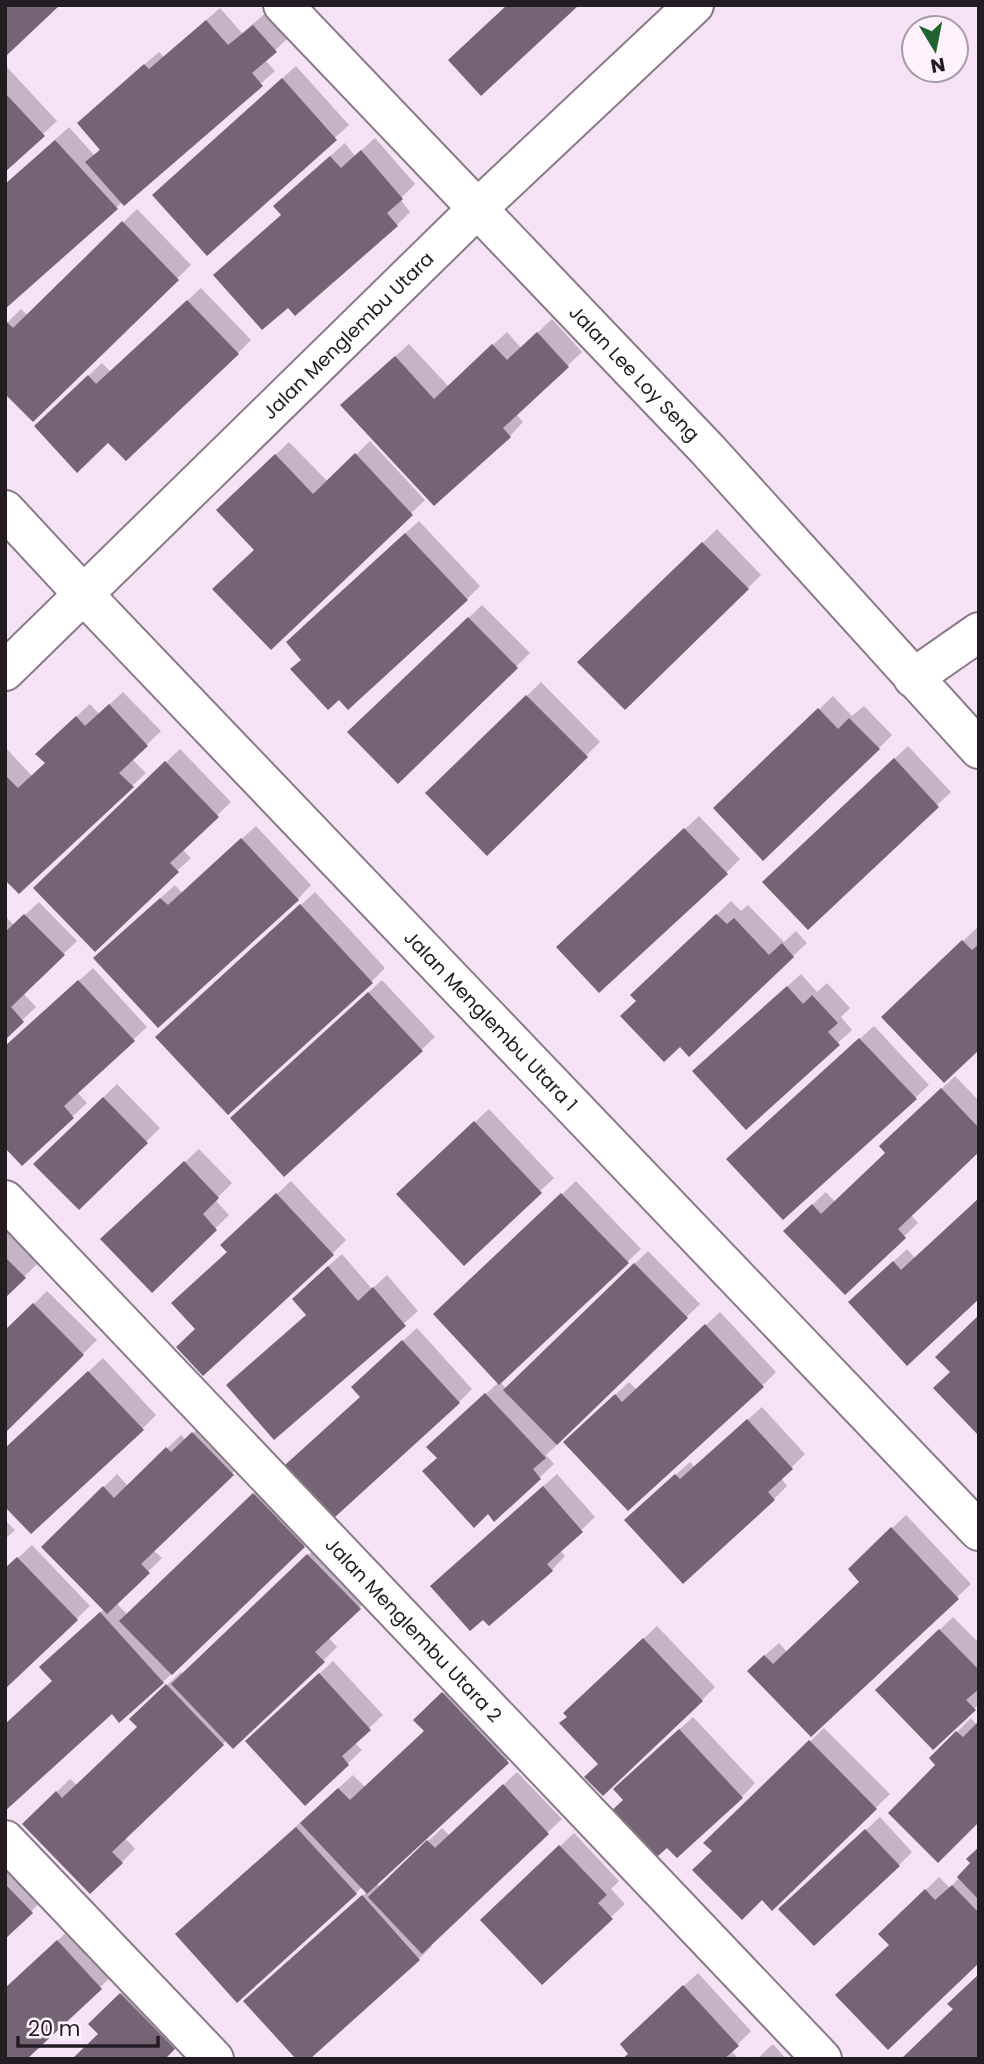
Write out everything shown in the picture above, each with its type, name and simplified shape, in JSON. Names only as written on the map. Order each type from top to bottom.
[{"type":"street","name":"Jalan Lee Loy Seng","points":[[283,5],[707,449],[979,749]]},
{"type":"street","name":"Jalan Menglembu Utara","points":[[5,671],[476,210],[694,5]]},
{"type":"street","name":"Jalan Menglembu Utara 1","points":[[5,510],[979,1531]]},
{"type":"street","points":[[913,677],[979,632]]},
{"type":"street","name":"Jalan Menglembu Utara 2","points":[[5,1200],[822,2059]]},
{"type":"street","points":[[5,1840],[214,2059]]},
{"type":"building","points":[[5,5],[60,5],[5,57]]},
{"type":"building","points":[[507,5],[579,5],[481,96],[448,60]]},
{"type":"building","points":[[206,20],[228,45],[253,25],[277,52],[252,73],[263,86],[124,206],[85,162],[100,150],[77,123],[144,64],[149,69]]},
{"type":"building","points":[[282,78],[337,140],[207,256],[152,195]]},
{"type":"building","points":[[5,93],[45,136],[5,172]]},
{"type":"building","points":[[55,140],[118,209],[5,309],[5,184]]},
{"type":"building","points":[[361,150],[403,199],[387,213],[398,226],[295,316],[288,308],[262,330],[213,275],[281,215],[273,206],[330,156],[341,168]]},
{"type":"building","points":[[122,221],[179,280],[33,422],[5,394],[5,320],[13,328]]},
{"type":"building","points":[[187,300],[239,354],[126,461],[108,443],[77,473],[34,426],[88,375],[96,384]]},
{"type":"building","points":[[537,332],[569,367],[503,428],[511,437],[434,506],[340,405],[395,356],[434,399],[492,344],[507,360]]},
{"type":"building","points":[[355,453],[413,515],[271,650],[212,589],[254,550],[216,510],[275,454],[313,494]]},
{"type":"building","points":[[405,533],[468,600],[348,710],[339,700],[328,710],[290,669],[301,660],[286,642]]},
{"type":"building","points":[[702,542],[749,589],[625,710],[577,662]]},
{"type":"building","points":[[468,617],[518,668],[398,784],[347,732]]},
{"type":"building","points":[[526,695],[588,757],[487,856],[425,793]]},
{"type":"building","points":[[109,704],[148,746],[119,773],[134,787],[19,894],[5,880],[5,775],[18,788],[45,763],[35,754],[76,716],[85,726]]},
{"type":"building","points":[[818,708],[838,729],[849,718],[880,749],[763,861],[713,808]]},
{"type":"building","points":[[894,758],[939,807],[808,930],[762,882]]},
{"type":"building","points":[[165,761],[219,817],[170,863],[179,872],[95,952],[33,888]]},
{"type":"building","points":[[684,828],[728,874],[599,993],[556,947]]},
{"type":"building","points":[[241,838],[299,900],[158,1028],[93,958],[160,898],[168,905]]},
{"type":"building","points":[[300,904],[373,983],[228,1115],[155,1037]]},
{"type":"building","points":[[24,914],[65,955],[11,1007],[24,1022],[5,1040],[5,932]]},
{"type":"building","points":[[716,914],[727,924],[734,918],[769,955],[782,943],[794,957],[689,1057],[680,1047],[664,1062],[620,1016],[636,1001],[630,995]]},
{"type":"building","points":[[962,940],[972,950],[979,944],[979,1050],[944,1083],[881,1017]]},
{"type":"building","points":[[78,980],[135,1041],[64,1106],[74,1118],[22,1166],[5,1148],[5,1046]]},
{"type":"building","points":[[787,986],[803,1004],[812,995],[838,1023],[828,1032],[840,1045],[746,1130],[692,1071]]},
{"type":"building","points":[[368,992],[423,1051],[284,1177],[230,1118]]},
{"type":"building","points":[[859,1038],[917,1099],[783,1220],[726,1159]]},
{"type":"building","points":[[941,1088],[979,1128],[979,1152],[898,1229],[906,1238],[845,1295],[783,1231],[812,1204],[821,1214],[885,1153],[879,1146]]},
{"type":"building","points":[[103,1097],[148,1143],[79,1210],[33,1164]]},
{"type":"building","points":[[474,1121],[542,1193],[464,1266],[396,1194]]},
{"type":"building","points":[[184,1161],[219,1198],[203,1214],[217,1230],[152,1293],[100,1239]]},
{"type":"building","points":[[276,1193],[334,1255],[203,1376],[176,1347],[195,1329],[171,1303],[227,1252],[220,1245]]},
{"type":"building","points":[[561,1193],[629,1263],[499,1385],[433,1314]]},
{"type":"building","points":[[979,1198],[979,1299],[907,1366],[848,1302],[893,1261],[901,1270]]},
{"type":"building","points":[[5,1257],[26,1278],[5,1298]]},
{"type":"building","points":[[634,1263],[688,1318],[557,1445],[503,1390]]},
{"type":"building","points":[[328,1266],[358,1301],[373,1287],[406,1326],[274,1440],[226,1385],[306,1315],[292,1299]]},
{"type":"building","points":[[33,1303],[84,1355],[5,1433],[5,1330]]},
{"type":"building","points":[[979,1315],[979,1436],[933,1388],[950,1372],[935,1357]]},
{"type":"building","points":[[705,1324],[764,1387],[628,1511],[563,1442],[615,1394],[622,1402]]},
{"type":"building","points":[[402,1340],[460,1403],[335,1517],[285,1465],[360,1397],[351,1387]]},
{"type":"building","points":[[88,1371],[144,1430],[31,1534],[5,1507],[5,1448]]},
{"type":"building","points":[[485,1393],[546,1458],[533,1469],[541,1479],[494,1522],[488,1514],[474,1528],[422,1471],[437,1458],[426,1447]]},
{"type":"building","points":[[747,1419],[793,1469],[768,1492],[775,1500],[683,1584],[624,1520],[675,1474],[680,1479]]},
{"type":"building","points":[[192,1432],[234,1475],[141,1564],[150,1573],[107,1614],[41,1547],[103,1486],[114,1498],[166,1447],[171,1452]]},
{"type":"building","points":[[543,1486],[583,1532],[547,1564],[553,1571],[489,1626],[483,1620],[470,1631],[430,1586]]},
{"type":"building","points":[[253,1493],[305,1547],[172,1675],[119,1621]]},
{"type":"building","points":[[891,1527],[959,1599],[811,1737],[747,1671],[764,1655],[773,1664],[859,1582],[848,1569]]},
{"type":"building","points":[[307,1554],[361,1609],[315,1652],[325,1662],[233,1749],[171,1684]]},
{"type":"building","points":[[17,1557],[78,1620],[5,1689],[5,1568]]},
{"type":"building","points":[[100,1612],[164,1683],[119,1723],[112,1714],[5,1811],[5,1724],[52,1681],[39,1667]]},
{"type":"building","points":[[939,1629],[979,1670],[979,1689],[966,1700],[976,1710],[933,1750],[875,1690]]},
{"type":"building","points":[[643,1638],[703,1701],[603,1796],[584,1777],[598,1764],[559,1723],[567,1717],[563,1713]]},
{"type":"building","points":[[319,1673],[371,1730],[342,1756],[349,1765],[305,1806],[245,1741]]},
{"type":"building","points":[[166,1684],[224,1745],[112,1852],[123,1863],[90,1894],[22,1824],[56,1791],[62,1798],[137,1727],[129,1719]]},
{"type":"building","points":[[442,1692],[509,1763],[367,1894],[300,1823],[338,1788],[350,1800],[424,1731],[413,1720]]},
{"type":"building","points":[[979,1721],[979,1822],[938,1863],[888,1813],[935,1765],[929,1758],[956,1731],[963,1737]]},
{"type":"building","points":[[679,1729],[743,1798],[677,1858],[667,1848],[650,1863],[606,1816],[623,1800],[613,1789]]},
{"type":"building","points":[[809,1740],[877,1809],[772,1911],[762,1900],[742,1920],[692,1870],[712,1851],[703,1843]]},
{"type":"building","points":[[503,1784],[549,1834],[422,1954],[368,1897],[427,1840],[435,1848]]},
{"type":"building","points":[[296,1827],[357,1894],[237,2003],[175,1934]]},
{"type":"building","points":[[865,1829],[900,1866],[814,1946],[778,1909]]},
{"type":"building","points":[[559,1845],[607,1895],[598,1903],[613,1919],[542,1985],[480,1920]]},
{"type":"building","points":[[979,1847],[979,1900],[957,1877],[970,1863],[966,1859]]},
{"type":"building","points":[[5,1884],[33,1913],[5,1939]]},
{"type":"building","points":[[952,1885],[979,1913],[979,1963],[888,2050],[835,1995],[889,1945],[878,1934],[925,1889],[935,1900]]},
{"type":"building","points":[[362,1895],[420,1960],[310,2059],[296,2059],[243,2001]]},
{"type":"building","points":[[57,1940],[102,1989],[27,2059],[5,2059],[5,1988]]},
{"type":"building","points":[[979,1974],[979,2059],[901,2059],[953,2009],[947,2004]]},
{"type":"building","points":[[683,1985],[739,2046],[724,2059],[622,2059],[628,2054],[620,2044]]},
{"type":"building","points":[[120,1993],[175,2049],[165,2059],[72,2059],[98,2034],[88,2024]]}]
